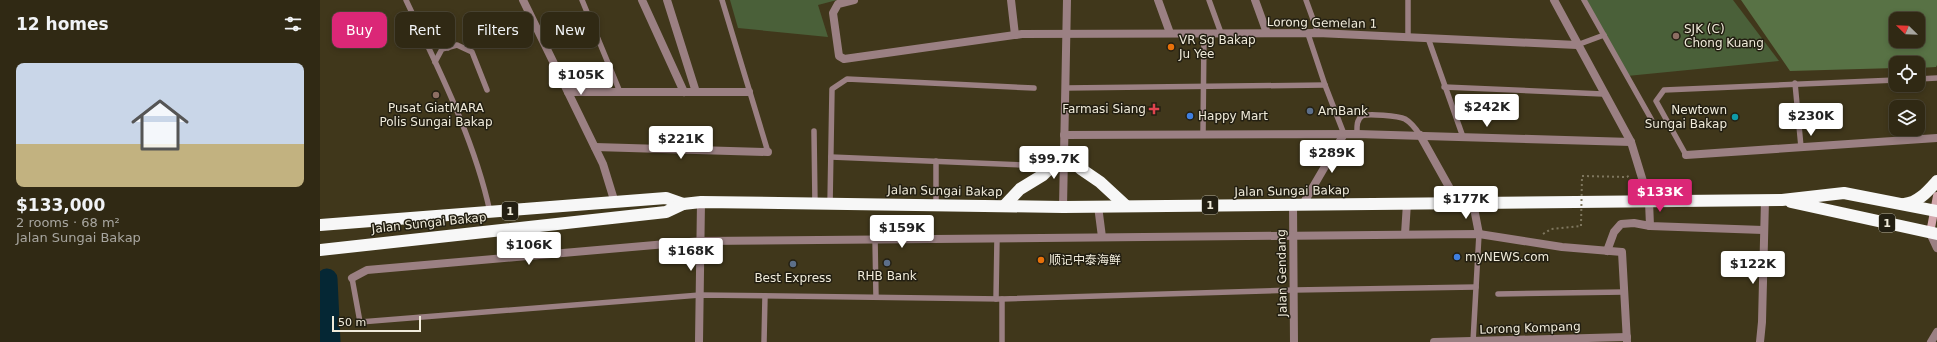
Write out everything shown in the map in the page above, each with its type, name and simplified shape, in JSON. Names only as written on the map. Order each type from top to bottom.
[{"type":"highway","points":[[1004,206],[1020,189],[1043,175],[1064,154],[1081,170],[1100,182],[1126,206]]},
{"type":"highway","points":[[1902,204],[1908,204],[1919,198],[1937,181]]},
{"type":"highway","name":"Jalan Sungai Bakap","points":[[320,250],[666,212],[683,204],[701,202],[1063,207],[1782,200],[1844,193],[1935,210]]},
{"type":"highway","name":"Jalan Sungai Bakap","points":[[326,224],[666,198],[683,204]]},
{"type":"highway","name":"Jalan Sungai Bakap","points":[[1782,200],[1934,233]]},
{"type":"main road","points":[[1934,233],[1937,196]]},
{"type":"street","points":[[523,0],[603,164],[615,203]]},
{"type":"street","points":[[642,0],[684,92]]},
{"type":"street","points":[[667,0],[696,92]]},
{"type":"street","name":"Lorong Gemelan 1","points":[[854,0],[838,4],[833,13],[839,56],[844,59],[1015,35],[1066,34],[1318,34],[1578,45]]},
{"type":"street","points":[[1011,0],[1015,35]]},
{"type":"street","points":[[1063,207],[1067,0]]},
{"type":"street","points":[[1158,0],[1170,33]]},
{"type":"street","points":[[1255,0],[1267,34]]},
{"type":"street","points":[[1554,0],[1603,94],[1631,142],[1640,166],[1649,201],[1650,226]]},
{"type":"street","points":[[568,92],[749,92]]},
{"type":"street","points":[[1298,204],[1344,134]]},
{"type":"street","points":[[1064,135],[1357,134],[1631,142]]},
{"type":"street","points":[[1420,135],[1458,203]]},
{"type":"street","points":[[1686,155],[1937,138]]},
{"type":"street","points":[[595,147],[768,152]]},
{"type":"street","points":[[1760,342],[1762,322],[1763,228],[1765,200]]},
{"type":"street","points":[[699,342],[701,202]]},
{"type":"street","points":[[1405,234],[1407,203]]},
{"type":"street","points":[[1473,203],[1479,234]]},
{"type":"street","name":"Jalan Gendang","points":[[1294,342],[1293,235],[1298,204]]},
{"type":"street","points":[[1098,206],[1102,237]]},
{"type":"street","points":[[1607,251],[1614,232],[1621,224],[1634,223],[1650,226],[1763,228]]},
{"type":"street","points":[[1934,233],[1937,248]]},
{"type":"street","points":[[352,278],[367,270],[701,241],[1479,234],[1562,247],[1622,252],[1627,340]]},
{"type":"street","points":[[1931,342],[1937,332]]},
{"type":"street","name":"Lorong Kompang","points":[[1434,342],[1627,340]]},
{"type":"lane","points":[[406,0],[435,62],[462,127],[486,194],[490,212]]},
{"type":"lane","points":[[582,0],[620,92]]},
{"type":"lane","points":[[722,0],[768,152]]},
{"type":"lane","points":[[1209,0],[1221,33]]},
{"type":"lane","points":[[1306,0],[1318,34]]},
{"type":"lane","points":[[1408,0],[1408,37]]},
{"type":"lane","points":[[1584,0],[1654,124]]},
{"type":"lane","points":[[1203,134],[1204,33]]},
{"type":"lane","points":[[1308,34],[1325,85],[1344,134]]},
{"type":"lane","points":[[1578,45],[1604,35]]},
{"type":"lane","points":[[1428,38],[1463,137]]},
{"type":"lane","points":[[455,46],[457,45],[472,52],[487,90]]},
{"type":"lane","points":[[435,62],[442,49],[448,48]]},
{"type":"lane","points":[[1925,79],[1937,78]]},
{"type":"lane","points":[[830,204],[832,89],[847,79],[1034,88]]},
{"type":"lane","points":[[1686,155],[1656,101],[1664,90],[1795,83],[1889,80]]},
{"type":"lane","points":[[1795,83],[1801,147]]},
{"type":"lane","points":[[1065,88],[1325,85]]},
{"type":"lane","points":[[1444,86],[1603,94]]},
{"type":"lane","points":[[1357,134],[1357,124],[1361,117],[1367,114],[1403,118],[1409,122],[1420,135]]},
{"type":"lane","points":[[814,131],[815,204]]},
{"type":"lane","points":[[831,157],[1026,165]]},
{"type":"lane","points":[[936,161],[936,205]]},
{"type":"lane","points":[[1473,342],[1479,234]]},
{"type":"lane","points":[[997,238],[1002,342]]},
{"type":"lane","points":[[875,239],[876,298]]},
{"type":"lane","points":[[352,278],[360,322],[700,295],[999,299],[1294,290],[1476,287]]},
{"type":"lane","points":[[1498,294],[1624,292]]},
{"type":"lane","points":[[764,342],[765,296]]},
{"type":"path","points":[[1551,229],[1581,226],[1582,176],[1627,177],[1640,166]]},
{"type":"green space","points":[[730,0],[837,0],[818,5],[828,37],[738,28]]},
{"type":"green space","name":"SJK (C) Chong Kuang","points":[[1581,0],[1733,0],[1779,61],[1627,76]]},
{"type":"green space","points":[[1741,0],[1937,0],[1936,67],[1925,68],[1925,56],[1889,56],[1889,68],[1790,71]]},
{"type":"waterway","points":[[327,279],[330,342]]},
{"type":"place","name":"SJK (C) Chong Kuang","points":[[1676,36]]},
{"type":"place","name":"VR Sg Bakap Ju Yee","points":[[1171,47]]},
{"type":"place","name":"Pusat GiatMARA Polis Sungai Bakap","points":[[436,95]]},
{"type":"place","name":"Farmasi Siang","points":[[1154,109]]},
{"type":"place","name":"AmBank","points":[[1310,111]]},
{"type":"place","name":"Happy Mart","points":[[1190,116]]},
{"type":"place","name":"Newtown Sungai Bakap","points":[[1735,117]]},
{"type":"place","name":"myNEWS.com","points":[[1457,257]]},
{"type":"place","name":"顺记中泰海鲜","points":[[1041,260]]},
{"type":"place","name":"RHB Bank","points":[[887,263]]},
{"type":"place","name":"Best Express","points":[[793,264]]}]
